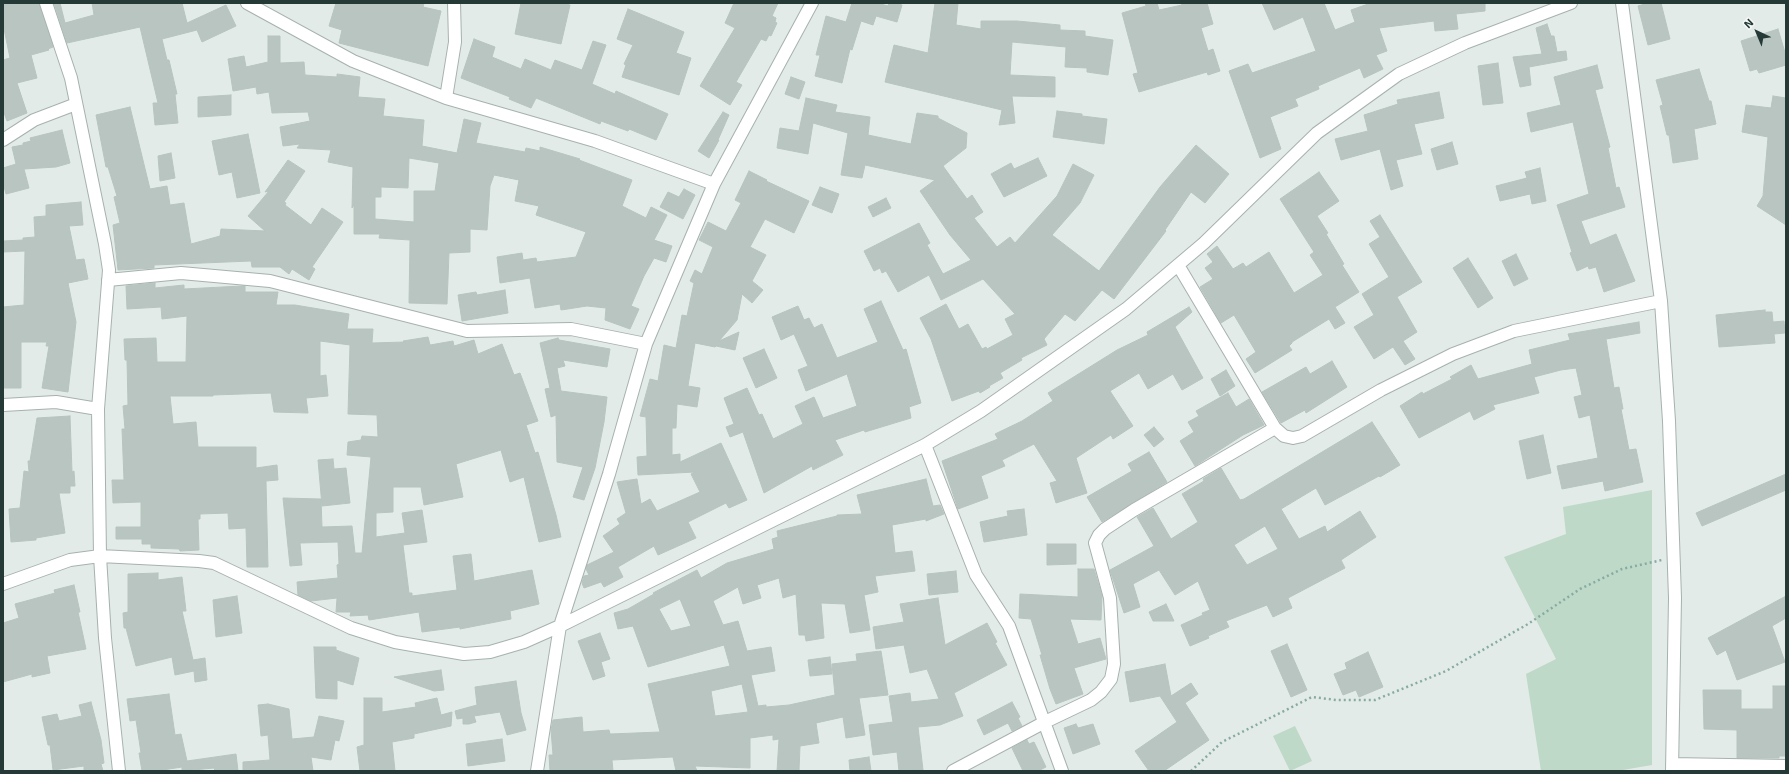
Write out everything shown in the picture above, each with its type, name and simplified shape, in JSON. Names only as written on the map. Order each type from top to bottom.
[{"type":"street","points":[[46,3],[71,78],[105,244],[108,280],[98,409],[100,556],[105,638],[119,771]]},
{"type":"street","points":[[247,3],[353,61],[446,98],[595,141],[714,184]]},
{"type":"street","points":[[446,98],[455,42],[454,3]]},
{"type":"street","points":[[537,771],[560,626],[609,474],[646,344],[714,184],[812,3]]},
{"type":"street","points":[[3,584],[70,560],[100,556],[199,560],[214,563],[352,628],[395,642],[464,654],[490,652],[524,642],[560,626],[925,445],[981,411],[1126,309],[1204,242],[1317,133],[1399,74],[1465,43],[1572,3]]},
{"type":"street","points":[[1622,3],[1661,301],[1669,421],[1675,598],[1672,767],[1786,766]]},
{"type":"street","points":[[3,140],[34,120],[76,104]]},
{"type":"street","points":[[1178,265],[1275,428],[1284,436],[1293,438],[1302,436],[1381,390],[1453,354],[1514,331],[1661,301]]},
{"type":"street","points":[[108,280],[181,273],[270,281],[467,331],[571,329],[646,344]]},
{"type":"street","points":[[3,405],[56,402],[98,409]]},
{"type":"street","points":[[953,771],[1045,722],[1091,700],[1101,692],[1112,679],[1114,664],[1110,598],[1095,543],[1099,535],[1105,529],[1134,510],[1275,428]]},
{"type":"street","points":[[925,445],[976,574],[1009,626],[1062,771]]},
{"type":"path","points":[[1191,771],[1222,742],[1312,697],[1336,700],[1375,700],[1446,671],[1528,624],[1580,589],[1622,569],[1674,558]]},
{"type":"green space","points":[[1652,490],[1652,765],[1617,771],[1541,771],[1526,674],[1556,659],[1504,557],[1566,534],[1563,507]]},
{"type":"green space","points":[[1295,726],[1312,761],[1290,771],[1273,736]]},
{"type":"building","points":[[3,3],[39,3],[53,47],[48,49],[49,50],[31,55],[37,78],[17,83],[27,113],[7,121],[3,110],[3,60],[10,58],[3,24]]},
{"type":"building","points":[[54,3],[60,3],[65,23],[94,15],[92,3],[182,3],[187,23],[226,5],[236,26],[202,42],[197,30],[162,39],[167,60],[169,60],[177,94],[175,94],[178,123],[155,125],[153,103],[158,103],[140,27],[67,43]]},
{"type":"building","points":[[336,3],[424,3],[423,7],[441,11],[428,66],[339,43],[342,30],[329,26]]},
{"type":"building","points":[[521,3],[562,3],[570,5],[561,44],[515,34]]},
{"type":"building","points":[[734,3],[778,3],[772,16],[776,18],[775,22],[777,23],[771,36],[769,35],[766,41],[761,39],[736,82],[742,85],[730,105],[700,86],[735,28],[725,23]]},
{"type":"building","points":[[852,3],[877,3],[888,6],[889,3],[895,3],[902,5],[897,22],[876,16],[873,25],[861,21],[852,50],[850,49],[842,83],[815,76],[820,55],[816,55],[826,16],[846,22]]},
{"type":"building","points":[[935,3],[958,3],[956,25],[981,29],[981,21],[1017,21],[1060,25],[1060,30],[1085,31],[1085,36],[1113,40],[1108,75],[1087,72],[1087,68],[1065,67],[1066,47],[1012,42],[1010,75],[1055,77],[1055,97],[1012,96],[1015,123],[999,125],[1002,110],[885,82],[894,45],[928,53]]},
{"type":"building","points":[[1145,3],[1157,3],[1159,10],[1182,5],[1181,3],[1207,3],[1213,24],[1201,28],[1208,51],[1213,49],[1220,71],[1208,75],[1207,72],[1139,92],[1133,74],[1138,73],[1122,13],[1146,6]]},
{"type":"building","points":[[1262,3],[1324,3],[1335,30],[1355,22],[1351,10],[1371,3],[1485,3],[1485,11],[1456,14],[1458,29],[1435,31],[1434,21],[1379,28],[1387,51],[1376,55],[1383,69],[1364,78],[1360,68],[1318,86],[1319,89],[1295,99],[1298,106],[1270,117],[1281,149],[1260,158],[1229,71],[1248,64],[1252,73],[1316,51],[1303,17],[1274,30]]},
{"type":"building","points":[[1648,3],[1661,3],[1670,39],[1648,45],[1638,6]]},
{"type":"building","points":[[628,9],[684,32],[676,53],[691,58],[679,95],[622,77],[626,65],[624,64],[633,45],[617,39]]},
{"type":"building","points":[[1547,24],[1551,36],[1554,36],[1557,52],[1566,51],[1567,60],[1529,67],[1531,85],[1520,87],[1513,57],[1542,54],[1536,28]]},
{"type":"building","points":[[1778,29],[1786,56],[1786,65],[1759,73],[1757,69],[1750,71],[1741,41]]},
{"type":"building","points":[[268,36],[280,36],[280,63],[304,62],[305,75],[337,77],[337,74],[360,77],[358,97],[385,99],[383,116],[424,120],[422,146],[457,153],[464,119],[481,123],[476,143],[525,152],[526,148],[540,151],[540,147],[580,159],[579,160],[632,180],[622,206],[646,218],[651,207],[667,215],[654,240],[672,246],[666,262],[654,258],[644,276],[631,306],[639,309],[630,329],[605,320],[606,308],[587,306],[561,310],[560,304],[535,308],[530,278],[500,283],[497,257],[522,253],[523,260],[536,258],[537,262],[576,257],[586,232],[536,215],[539,206],[515,201],[519,180],[494,175],[490,186],[487,230],[470,229],[470,252],[449,253],[447,304],[409,303],[410,240],[379,238],[380,234],[354,234],[354,205],[352,208],[353,167],[328,162],[331,150],[297,148],[300,144],[283,146],[280,127],[310,121],[308,112],[272,113],[269,92],[257,94],[256,87],[233,91],[228,59],[244,56],[246,67],[268,62]],"holes":[[[409,158],[439,163],[435,191],[414,191],[414,222],[375,219],[375,197],[381,197],[381,187],[408,188]]]},
{"type":"building","points":[[474,39],[495,47],[492,57],[521,69],[525,59],[551,70],[555,60],[582,70],[593,41],[606,45],[592,84],[615,94],[616,91],[668,114],[656,140],[629,129],[628,131],[601,121],[600,124],[536,98],[531,108],[509,99],[510,97],[461,78]]},
{"type":"building","points":[[1498,63],[1503,103],[1483,105],[1478,66]]},
{"type":"building","points":[[1597,65],[1603,88],[1595,90],[1610,147],[1608,148],[1616,188],[1619,187],[1625,207],[1581,221],[1590,245],[1616,234],[1635,281],[1604,292],[1596,267],[1589,269],[1588,266],[1577,271],[1570,253],[1572,252],[1557,205],[1589,194],[1573,122],[1531,132],[1527,113],[1561,105],[1554,77]]},
{"type":"building","points":[[1699,69],[1709,101],[1711,101],[1716,124],[1694,129],[1698,159],[1673,163],[1669,135],[1667,135],[1660,106],[1663,105],[1656,80]]},
{"type":"building","points":[[791,77],[805,82],[799,99],[785,94]]},
{"type":"building","points":[[1439,92],[1444,118],[1414,124],[1422,154],[1396,160],[1403,186],[1391,190],[1380,149],[1341,160],[1335,139],[1368,131],[1364,115],[1398,104],[1397,100]]},
{"type":"building","points":[[231,95],[231,115],[198,117],[198,97]]},
{"type":"building","points":[[1773,96],[1786,98],[1786,225],[1757,206],[1763,196],[1768,137],[1742,132],[1746,105],[1771,108]]},
{"type":"building","points":[[806,98],[837,105],[835,112],[870,117],[868,135],[911,144],[917,113],[938,116],[938,118],[967,133],[966,148],[943,166],[967,199],[972,195],[983,212],[974,218],[997,247],[1010,237],[1015,243],[1057,196],[1073,164],[1094,175],[1080,203],[1052,235],[1099,271],[1160,187],[1196,145],[1229,174],[1205,203],[1191,192],[1165,230],[1166,231],[1114,299],[1102,290],[1075,321],[1065,314],[1044,339],[1047,345],[1021,358],[1022,360],[1000,373],[1003,378],[980,393],[979,391],[952,401],[931,339],[920,318],[946,304],[959,329],[968,324],[982,349],[986,347],[987,349],[1013,335],[1005,319],[1015,314],[983,279],[941,300],[929,275],[898,292],[886,271],[882,273],[880,268],[874,271],[864,251],[919,223],[930,243],[927,245],[943,274],[971,260],[950,235],[920,191],[935,180],[865,165],[862,178],[841,175],[848,133],[813,123],[808,154],[777,148],[780,128],[799,131]]},
{"type":"building","points":[[130,107],[150,189],[167,186],[170,205],[184,203],[191,244],[220,236],[221,229],[265,231],[248,216],[269,191],[265,192],[288,160],[305,171],[284,202],[286,203],[285,205],[311,225],[322,208],[343,222],[312,267],[315,269],[309,280],[292,269],[289,274],[280,267],[252,267],[251,261],[154,265],[154,268],[118,270],[113,225],[120,223],[114,197],[117,196],[108,167],[106,167],[96,115]]},
{"type":"building","points":[[1057,111],[1107,119],[1104,144],[1053,137]]},
{"type":"building","points":[[723,112],[729,115],[719,140],[709,158],[698,151]]},
{"type":"building","points":[[62,130],[70,163],[56,167],[24,169],[29,188],[6,194],[3,183],[3,168],[16,164],[12,147],[23,145],[23,143],[31,141],[30,138]]},
{"type":"building","points":[[248,134],[260,193],[237,198],[232,172],[219,175],[212,141]]},
{"type":"building","points":[[1452,142],[1458,164],[1437,170],[1431,149]]},
{"type":"building","points":[[171,153],[175,178],[160,181],[158,156]]},
{"type":"building","points":[[1038,158],[1047,176],[1004,197],[991,174],[1011,163],[1014,169]]},
{"type":"building","points":[[1540,168],[1546,201],[1532,204],[1530,194],[1500,201],[1496,186],[1527,178],[1525,172]]},
{"type":"building","points":[[749,171],[767,180],[766,181],[809,201],[794,233],[765,219],[750,247],[766,255],[752,281],[763,290],[752,303],[742,294],[737,320],[719,341],[739,332],[735,350],[695,343],[688,386],[700,388],[697,407],[677,404],[676,428],[672,428],[672,455],[680,454],[680,462],[721,443],[747,500],[729,508],[726,503],[688,522],[696,538],[658,555],[654,546],[618,567],[623,577],[604,587],[601,582],[584,588],[582,583],[584,576],[589,575],[586,569],[587,565],[614,552],[603,536],[620,524],[617,519],[626,513],[617,482],[637,479],[641,504],[650,499],[657,511],[700,492],[691,474],[695,472],[638,475],[637,457],[647,456],[646,417],[640,416],[650,379],[658,381],[664,345],[676,348],[682,315],[687,316],[694,283],[690,281],[695,270],[702,274],[713,247],[699,240],[708,222],[726,231],[741,203],[735,200]]},
{"type":"building","points":[[1319,172],[1339,201],[1317,216],[1328,233],[1326,234],[1344,264],[1342,265],[1359,292],[1335,307],[1345,323],[1335,329],[1329,319],[1292,342],[1289,346],[1292,350],[1255,373],[1246,359],[1256,352],[1234,315],[1221,323],[1200,287],[1213,279],[1205,268],[1213,262],[1207,254],[1217,246],[1233,269],[1243,263],[1246,267],[1269,252],[1294,293],[1323,275],[1310,255],[1314,252],[1280,199]]},
{"type":"building","points":[[820,187],[839,194],[832,213],[812,205]]},
{"type":"building","points":[[684,189],[695,195],[683,219],[660,207],[668,192],[679,197]]},
{"type":"building","points":[[886,198],[891,208],[873,217],[868,207]]},
{"type":"building","points":[[81,202],[83,225],[69,226],[76,260],[84,259],[88,279],[68,283],[76,322],[68,392],[42,388],[49,346],[46,346],[47,342],[21,342],[21,388],[3,388],[3,307],[24,305],[25,251],[3,252],[3,241],[23,240],[23,238],[35,237],[34,217],[46,216],[46,205]]},
{"type":"building","points":[[1380,215],[1422,282],[1397,297],[1417,332],[1403,341],[1415,359],[1405,365],[1393,347],[1374,359],[1354,327],[1374,315],[1362,294],[1389,277],[1369,244],[1380,237],[1370,221]]},
{"type":"building","points":[[1516,254],[1528,279],[1514,286],[1502,261]]},
{"type":"building","points":[[1468,258],[1493,298],[1478,308],[1453,268]]},
{"type":"building","points":[[155,283],[155,288],[184,285],[184,289],[245,286],[245,292],[278,292],[276,305],[295,305],[349,314],[347,329],[373,329],[372,343],[404,342],[403,341],[428,337],[430,345],[453,341],[454,346],[474,340],[478,354],[502,344],[514,375],[520,373],[538,421],[526,425],[535,453],[538,452],[561,537],[539,542],[524,477],[510,482],[501,450],[456,464],[463,497],[424,505],[421,487],[393,487],[393,512],[376,513],[376,537],[405,533],[402,513],[422,510],[427,542],[403,545],[409,593],[412,593],[412,596],[457,590],[453,556],[471,554],[474,581],[532,570],[539,604],[510,611],[511,619],[460,629],[460,627],[422,632],[419,612],[369,620],[368,615],[350,616],[351,612],[336,612],[337,598],[311,601],[298,595],[297,582],[338,578],[338,542],[300,543],[302,565],[290,566],[283,498],[321,499],[322,527],[352,526],[355,553],[362,553],[371,457],[347,455],[348,442],[361,440],[362,436],[378,437],[377,415],[348,414],[350,345],[320,341],[320,376],[326,375],[328,396],[306,398],[308,413],[274,412],[271,393],[213,396],[170,396],[173,424],[196,422],[198,447],[256,447],[256,468],[277,465],[278,480],[266,481],[268,567],[247,567],[246,528],[229,529],[228,513],[200,514],[200,519],[198,519],[199,550],[180,551],[179,549],[151,548],[151,544],[142,544],[142,539],[116,539],[116,527],[141,527],[141,502],[113,503],[112,480],[124,480],[122,429],[125,429],[123,406],[128,405],[127,360],[125,360],[124,339],[156,338],[157,362],[186,362],[187,316],[162,319],[161,307],[127,309],[126,286]]},
{"type":"building","points":[[505,290],[508,313],[462,321],[458,295],[476,292],[477,295]]},
{"type":"building","points":[[881,301],[903,350],[906,349],[921,403],[909,407],[911,418],[865,432],[864,430],[835,440],[843,455],[813,470],[812,466],[764,493],[743,432],[730,437],[726,427],[734,424],[724,398],[747,388],[759,415],[762,414],[773,439],[803,424],[795,406],[814,397],[823,418],[857,406],[847,374],[806,391],[798,370],[808,366],[794,334],[781,340],[772,317],[798,306],[804,320],[809,318],[814,328],[822,324],[837,358],[878,342],[864,309]]},
{"type":"building","points":[[1189,307],[1192,312],[1175,327],[1203,378],[1182,390],[1173,374],[1148,389],[1139,373],[1110,391],[1133,426],[1113,439],[1111,435],[1076,458],[1087,493],[1056,503],[1050,483],[1057,481],[1034,444],[1002,460],[1005,466],[981,476],[988,498],[958,509],[942,461],[998,439],[995,434],[1022,421],[1053,401],[1048,393],[1117,350],[1148,335],[1147,332]]},
{"type":"building","points":[[1765,310],[1765,312],[1772,312],[1773,322],[1784,321],[1785,333],[1774,334],[1775,343],[1719,347],[1716,315]]},
{"type":"building","points":[[1639,322],[1640,333],[1606,339],[1614,388],[1619,387],[1623,409],[1621,409],[1629,450],[1636,449],[1643,482],[1605,491],[1603,481],[1562,489],[1557,466],[1598,458],[1590,415],[1579,418],[1574,397],[1582,395],[1576,368],[1534,377],[1539,393],[1493,405],[1495,409],[1474,420],[1470,411],[1419,438],[1400,406],[1422,392],[1423,394],[1452,379],[1450,377],[1471,365],[1478,379],[1532,364],[1529,350],[1570,340],[1568,334]]},
{"type":"building","points":[[558,338],[559,340],[610,349],[607,367],[563,360],[565,366],[557,368],[561,391],[607,397],[604,422],[595,468],[584,500],[573,497],[583,467],[557,462],[556,415],[551,417],[545,389],[550,388],[540,343]]},
{"type":"building","points":[[764,349],[777,378],[756,388],[743,358]]},
{"type":"building","points":[[1332,361],[1347,387],[1306,413],[1305,410],[1281,423],[1262,392],[1306,367],[1310,374]]},
{"type":"building","points":[[1226,370],[1235,386],[1220,396],[1211,379]]},
{"type":"building","points":[[1228,393],[1236,407],[1249,399],[1264,425],[1243,435],[1195,466],[1180,441],[1194,432],[1188,422],[1199,416],[1196,411]]},
{"type":"building","points":[[70,416],[72,472],[74,471],[75,486],[70,486],[70,493],[59,493],[65,533],[36,538],[36,540],[11,542],[9,509],[20,508],[24,471],[29,472],[28,461],[30,461],[37,418]]},
{"type":"building","points":[[1372,422],[1400,465],[1325,505],[1316,488],[1281,509],[1299,539],[1325,526],[1327,532],[1360,511],[1376,537],[1341,560],[1345,568],[1288,598],[1292,608],[1273,617],[1267,605],[1226,621],[1229,627],[1190,646],[1181,625],[1203,615],[1202,613],[1210,610],[1198,581],[1175,595],[1159,570],[1133,584],[1140,607],[1124,613],[1110,570],[1154,546],[1137,517],[1153,508],[1171,539],[1198,522],[1182,494],[1204,481],[1203,479],[1221,468],[1240,500]],"holes":[[[1265,526],[1278,549],[1247,565],[1234,545]]]},
{"type":"building","points":[[1154,427],[1164,439],[1154,447],[1144,435]]},
{"type":"building","points":[[1543,435],[1551,473],[1527,479],[1519,441]]},
{"type":"building","points":[[1149,452],[1167,482],[1102,522],[1087,497],[1132,471],[1128,464]]},
{"type":"building","points":[[333,459],[334,469],[346,468],[350,503],[322,506],[318,460]]},
{"type":"building","points":[[1786,474],[1786,490],[1702,526],[1696,513]]},
{"type":"building","points":[[926,479],[933,506],[940,505],[944,514],[926,521],[926,519],[892,525],[895,553],[912,551],[915,571],[875,576],[878,592],[864,595],[870,630],[850,633],[845,604],[821,603],[824,638],[806,641],[805,635],[799,635],[796,594],[783,598],[779,578],[757,585],[761,598],[743,604],[738,587],[713,601],[723,625],[738,621],[747,651],[771,647],[775,671],[751,675],[758,706],[766,705],[766,707],[789,705],[835,695],[832,664],[857,661],[856,654],[881,651],[888,695],[859,698],[865,735],[846,738],[843,717],[816,723],[819,743],[800,746],[799,771],[777,771],[779,739],[773,740],[773,735],[750,738],[750,768],[695,766],[697,771],[676,771],[673,757],[612,760],[613,771],[550,771],[549,755],[553,755],[551,730],[553,720],[582,717],[583,732],[609,730],[610,734],[660,732],[648,684],[730,666],[724,645],[648,667],[633,626],[618,629],[614,613],[628,609],[654,594],[653,593],[697,570],[701,578],[727,563],[774,549],[772,539],[778,537],[777,531],[837,515],[862,514],[857,495]],"holes":[[[680,599],[691,626],[671,631],[659,609]],[[742,684],[748,712],[715,716],[711,691]]]},
{"type":"building","points":[[1024,509],[1027,535],[984,542],[980,522],[1008,516],[1007,511]]},
{"type":"building","points":[[1047,544],[1076,544],[1076,564],[1047,565]]},
{"type":"building","points":[[1078,569],[1094,569],[1102,596],[1101,620],[1070,619],[1078,644],[1100,638],[1106,659],[1074,668],[1083,694],[1056,704],[1040,655],[1042,655],[1031,619],[1019,618],[1020,594],[1078,597]]},
{"type":"building","points":[[956,571],[958,592],[929,595],[927,574]]},
{"type":"building","points":[[158,573],[158,580],[182,577],[186,611],[182,611],[193,660],[205,658],[207,680],[195,682],[194,671],[175,675],[172,657],[136,666],[126,628],[124,628],[123,613],[128,612],[128,574]]},
{"type":"building","points":[[74,585],[86,649],[47,656],[50,673],[32,677],[32,674],[3,682],[3,623],[19,618],[15,604],[55,593],[54,590]]},
{"type":"building","points":[[237,596],[242,633],[216,637],[213,600]]},
{"type":"building","points":[[1786,596],[1786,618],[1772,626],[1785,662],[1737,680],[1726,650],[1717,655],[1708,638]]},
{"type":"building","points":[[938,598],[945,645],[987,623],[997,642],[995,643],[1007,665],[954,693],[963,716],[940,725],[918,727],[923,770],[899,771],[897,752],[873,755],[869,725],[893,722],[889,696],[910,693],[911,702],[939,699],[927,669],[910,673],[904,645],[876,649],[873,627],[904,622],[900,604]]},
{"type":"building","points":[[1166,604],[1174,621],[1153,621],[1149,612]]},
{"type":"building","points":[[600,633],[610,659],[601,662],[605,676],[593,680],[578,641]]},
{"type":"building","points":[[1287,644],[1307,690],[1291,697],[1271,651]]},
{"type":"building","points":[[314,647],[336,647],[336,650],[359,658],[353,685],[337,680],[337,699],[316,698]]},
{"type":"building","points":[[1368,652],[1383,687],[1359,697],[1356,690],[1343,695],[1334,674],[1347,669],[1345,663]]},
{"type":"building","points":[[830,657],[832,674],[810,676],[808,660]]},
{"type":"building","points":[[1165,664],[1171,696],[1191,683],[1198,694],[1185,703],[1209,740],[1164,771],[1149,771],[1135,751],[1177,722],[1160,696],[1130,702],[1125,672]]},
{"type":"building","points":[[441,670],[444,690],[434,691],[394,677]]},
{"type":"building","points":[[516,681],[521,713],[526,730],[507,735],[500,712],[474,716],[476,722],[469,724],[463,724],[463,718],[457,719],[455,711],[477,705],[475,687]]},
{"type":"building","points":[[1773,686],[1786,686],[1786,756],[1779,756],[1779,758],[1737,758],[1737,730],[1704,729],[1703,690],[1741,690],[1741,709],[1773,709]]},
{"type":"building","points":[[169,694],[175,735],[181,734],[187,761],[236,754],[238,771],[215,771],[214,768],[182,771],[182,767],[156,771],[142,771],[136,720],[130,721],[127,699]]},
{"type":"building","points":[[364,698],[382,698],[382,712],[416,707],[415,703],[437,698],[441,715],[452,712],[451,726],[414,734],[414,738],[392,742],[395,771],[360,771],[357,747],[364,745]]},
{"type":"building","points":[[91,702],[101,740],[104,763],[101,764],[103,771],[84,771],[84,766],[53,770],[50,745],[48,745],[42,717],[57,714],[59,721],[82,716],[79,705]]},
{"type":"building","points":[[1012,702],[1020,717],[1018,718],[1022,726],[1012,731],[1008,723],[984,735],[977,720]]},
{"type":"building","points":[[268,704],[289,709],[292,739],[314,737],[319,716],[344,721],[339,741],[335,740],[331,760],[311,757],[313,771],[243,771],[243,762],[270,760],[268,735],[261,736],[258,705]]},
{"type":"building","points":[[1076,724],[1078,728],[1093,724],[1100,744],[1073,754],[1064,728]]},
{"type":"building","points":[[502,739],[505,761],[468,766],[466,744]]},
{"type":"building","points":[[1027,740],[1029,744],[1034,742],[1046,767],[1038,771],[1023,771],[1012,748]]},
{"type":"building","points":[[869,757],[871,771],[850,771],[849,760]]}]
